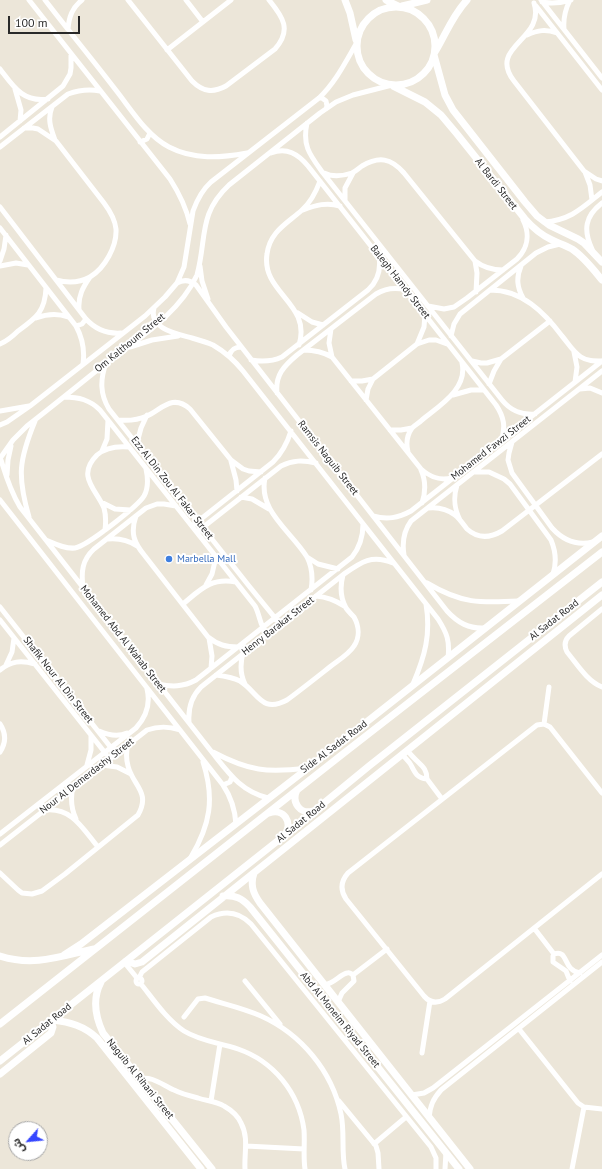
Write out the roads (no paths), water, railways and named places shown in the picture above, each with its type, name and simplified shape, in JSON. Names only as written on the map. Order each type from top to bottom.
[{"type":"street","points":[[29,0],[175,188],[185,207],[190,228]]},
{"type":"street","points":[[45,0],[156,139],[170,148],[195,156],[217,158],[248,153]]},
{"type":"street","points":[[68,29],[70,17],[74,7],[82,0]]},
{"type":"street","points":[[128,0],[192,81],[198,87],[204,90],[212,91],[220,90],[226,86],[280,43],[283,36],[283,19],[269,0]]},
{"type":"street","points":[[186,0],[203,22]]},
{"type":"street","points":[[167,50],[231,0]]},
{"type":"street","points":[[345,0],[350,13],[359,59],[366,72],[377,81],[392,86],[411,83],[426,72],[449,25],[467,0]]},
{"type":"street","points":[[386,0],[399,7],[427,0]]},
{"type":"street","points":[[542,1],[554,4],[570,0]]},
{"type":"street","points":[[564,29],[563,23],[565,11],[570,0]]},
{"type":"street","points":[[533,1],[602,90]]},
{"type":"street","points":[[533,1],[536,9],[534,23],[526,35],[518,42],[510,53],[507,65],[508,72],[584,171],[590,185],[592,200]]},
{"type":"street","points":[[542,1],[602,78]]},
{"type":"street","points":[[357,43],[358,34],[367,19],[381,9],[399,7],[409,9],[417,13],[430,26],[434,39],[435,54]]},
{"type":"street","points":[[526,35],[541,30],[557,32]]},
{"type":"street","name":"Om Kalthoum Street","points":[[0,425],[7,422],[30,406],[154,308],[177,283],[184,267],[193,211],[202,192],[211,182],[319,98],[333,83],[357,43]]},
{"type":"street","points":[[0,137],[49,99],[63,86],[67,81],[71,68],[71,54]]},
{"type":"street","name":"Al Bardi Street","points":[[435,54],[445,95],[453,110],[532,211],[544,222],[578,239],[602,262]]},
{"type":"street","points":[[0,69],[14,88],[21,94],[31,99],[49,99]]},
{"type":"street","name":"Om Kalthoum Street","points":[[1,460],[13,440],[27,426],[157,323],[178,302],[197,275],[207,216],[216,198],[229,185],[336,102],[353,95],[392,86]]},
{"type":"street","name":"Al Bardi Street","points":[[392,86],[425,102],[441,115],[458,134],[530,225],[545,236],[572,249],[582,257],[602,280]]},
{"type":"street","points":[[14,88],[22,110],[20,121]]},
{"type":"street","points":[[0,147],[63,98],[74,92],[87,89],[101,91]]},
{"type":"street","points":[[319,98],[326,101],[326,109]]},
{"type":"street","points":[[53,105],[50,123],[56,141]]},
{"type":"street","name":"Balegh Hamdy Street","points":[[307,123],[305,135],[306,148],[314,161],[374,238],[502,400],[512,410],[520,413],[535,414]]},
{"type":"street","points":[[24,128],[38,129],[56,141],[104,203],[114,220],[116,238],[113,246],[107,260],[90,276],[81,291],[78,303],[79,310]]},
{"type":"street","points":[[140,142],[147,139],[150,133]]},
{"type":"street","name":"Balegh Hamdy Street","points":[[268,154],[283,150],[290,152],[297,155],[308,166],[496,405],[503,419],[504,426],[500,441]]},
{"type":"street","points":[[323,172],[336,175],[353,172],[374,160],[381,159],[395,163],[475,261],[488,269],[503,270]]},
{"type":"street","points":[[308,166],[314,161]]},
{"type":"street","points":[[584,171],[602,181]]},
{"type":"street","points":[[346,201],[345,188],[353,172]]},
{"type":"street","points":[[496,183],[505,177]]},
{"type":"street","points":[[298,344],[301,337],[301,324],[299,318],[296,311],[271,279],[266,262],[267,254],[273,237],[286,222],[302,210],[313,197],[320,181]]},
{"type":"street","points":[[544,222],[561,220],[569,217],[602,192]]},
{"type":"street","points":[[593,252],[586,232],[587,225],[592,213],[602,203]]},
{"type":"street","points":[[302,210],[323,204],[340,206]]},
{"type":"street","points":[[0,207],[91,325],[102,331],[114,334],[122,333]]},
{"type":"street","points":[[583,207],[583,211],[585,213],[592,213]]},
{"type":"street","points":[[428,306],[438,309],[454,307],[476,292],[522,254],[528,238],[526,226],[520,214]]},
{"type":"street","points":[[0,228],[76,326],[83,341],[83,364]]},
{"type":"street","points":[[0,261],[6,235]]},
{"type":"street","points":[[368,243],[374,238]]},
{"type":"street","points":[[451,336],[456,319],[472,304],[542,250],[560,244]]},
{"type":"street","points":[[251,360],[263,362],[276,360],[282,357],[371,286],[378,275],[380,268],[378,255]]},
{"type":"street","points":[[200,259],[200,270],[204,291],[213,311]]},
{"type":"street","points":[[517,259],[521,262],[517,279],[518,286],[524,299]]},
{"type":"street","points":[[475,261],[478,279],[476,292]]},
{"type":"street","points":[[0,266],[16,263],[29,266]]},
{"type":"street","points":[[56,280],[62,282],[73,282],[90,276]]},
{"type":"street","points":[[177,283],[187,280],[193,282]]},
{"type":"street","name":"Ramsis Naguib Street","points":[[193,282],[196,284],[213,311],[277,394],[424,581],[443,616],[444,627],[449,642],[448,659]]},
{"type":"street","points":[[371,286],[376,290],[376,294]]},
{"type":"street","points":[[36,318],[45,300],[46,288]]},
{"type":"street","points":[[277,394],[277,381],[279,375],[286,364],[297,355],[376,294],[394,288],[406,290]]},
{"type":"street","points":[[490,290],[504,291],[524,299],[550,321],[574,352],[587,360],[602,361]]},
{"type":"street","points":[[467,298],[467,302],[472,304]]},
{"type":"street","points":[[154,308],[153,316],[157,323]]},
{"type":"street","points":[[296,311],[312,322],[323,325]]},
{"type":"street","points":[[0,344],[36,318],[50,314],[69,317]]},
{"type":"street","points":[[417,344],[424,327],[425,315]]},
{"type":"street","points":[[76,326],[82,324],[86,319]]},
{"type":"street","points":[[489,384],[501,359],[550,321]]},
{"type":"street","name":"Ramsis Naguib Street","points":[[157,323],[168,331],[212,345],[229,356],[244,371],[425,603],[443,616],[454,619],[461,624],[473,628],[485,628]]},
{"type":"street","points":[[331,329],[328,343],[332,357],[421,469],[426,474],[439,479],[453,478],[458,484],[454,497],[454,505],[460,520]]},
{"type":"street","points":[[123,350],[152,340],[182,336]]},
{"type":"street","points":[[366,400],[368,389],[373,379],[417,344],[430,340],[436,340],[448,344]]},
{"type":"street","points":[[229,356],[234,348],[241,347]]},
{"type":"street","points":[[292,349],[294,354],[297,355]]},
{"type":"street","points":[[303,351],[315,350],[332,357]]},
{"type":"street","points":[[456,354],[463,350]]},
{"type":"street","points":[[574,352],[577,367],[574,383]]},
{"type":"street","points":[[471,361],[486,363],[501,359]]},
{"type":"street","name":"Mohamed Fawzi Street","points":[[373,516],[388,519],[396,518],[411,511],[602,361]]},
{"type":"street","points":[[408,453],[407,440],[412,428],[452,395],[462,379],[462,362]]},
{"type":"street","name":"Ezz Al Din Zou Al Fakar Street","points":[[106,363],[101,380],[102,396],[109,409],[280,624]]},
{"type":"street","name":"Mohamed Fawzi Street","points":[[404,556],[403,544],[405,532],[411,521],[602,371]]},
{"type":"street","points":[[351,381],[373,379]]},
{"type":"street","points":[[579,389],[590,388],[602,392]]},
{"type":"street","points":[[452,395],[471,390],[484,390]]},
{"type":"street","name":"Ezz Al Din Zou Al Fakar Street","points":[[64,396],[80,398],[88,401],[95,405],[108,420],[243,590],[258,611],[263,628],[268,634]]},
{"type":"street","points":[[496,405],[500,404],[502,400]]},
{"type":"street","points":[[552,400],[557,406]]},
{"type":"street","points":[[118,420],[129,420],[147,415],[168,403],[174,402],[186,405],[231,460],[249,471],[261,472]]},
{"type":"street","points":[[0,411],[30,406]]},
{"type":"street","points":[[137,444],[141,428],[147,415]]},
{"type":"street","points":[[30,520],[22,492],[20,470],[25,448],[36,419]]},
{"type":"street","points":[[105,530],[106,515],[90,484],[88,473],[91,462],[102,451],[107,439],[108,420]]},
{"type":"street","points":[[390,430],[412,428]]},
{"type":"street","points":[[192,526],[279,456],[291,431]]},
{"type":"street","points":[[7,480],[8,460],[13,440]]},
{"type":"street","points":[[513,441],[508,453],[510,467],[515,478],[556,533],[564,539],[572,542],[588,543],[596,541]]},
{"type":"street","points":[[102,451],[112,447],[129,447]]},
{"type":"street","name":"Mohamed Abd Al Wahab Street","points":[[0,450],[1,460],[14,497],[30,520],[232,777],[248,791],[268,798]]},
{"type":"street","points":[[427,508],[441,508],[448,511],[460,520],[472,533],[478,536],[491,536],[502,531],[602,454]]},
{"type":"street","points":[[231,460],[237,491]]},
{"type":"street","points":[[197,532],[278,468],[288,463],[302,461],[316,464]]},
{"type":"street","points":[[45,539],[62,546],[76,548],[89,542],[141,501],[147,489],[148,482],[146,468]]},
{"type":"street","points":[[421,469],[425,482],[422,503]]},
{"type":"street","points":[[473,472],[489,472],[504,479],[510,484],[551,540],[554,547],[556,561],[552,575]]},
{"type":"street","points":[[265,478],[264,495],[269,509],[307,557],[312,576],[311,590]]},
{"type":"street","points":[[241,497],[252,499],[269,509]]},
{"type":"street","name":"Mohamed Abd Al Wahab Street","points":[[0,500],[223,785],[231,800],[236,816],[236,824]]},
{"type":"street","points":[[100,502],[114,509],[130,510]]},
{"type":"street","points":[[84,589],[82,574],[85,560],[94,548],[146,508],[157,504],[176,506]]},
{"type":"street","points":[[411,511],[415,518]]},
{"type":"street","points":[[136,516],[133,534],[137,546],[208,637],[212,650],[211,668]]},
{"type":"street","name":"Henry Barakat Street","points":[[158,684],[172,687],[185,686],[196,680],[263,628],[352,557],[357,551],[362,538],[363,524]]},
{"type":"street","name":"Side Al Sadat Road","points":[[64,955],[81,944],[188,862],[268,798],[412,688],[485,628],[602,536]]},
{"type":"street","points":[[106,539],[126,540],[137,546]]},
{"type":"street","points":[[0,1024],[375,728],[602,552]]},
{"type":"street","points":[[205,586],[212,574],[216,557]]},
{"type":"street","points":[[307,557],[325,566],[338,569]]},
{"type":"street","name":"Henry Barakat Street","points":[[189,723],[189,708],[193,696],[201,687],[344,574],[357,564],[372,559],[379,558],[394,563]]},
{"type":"street","points":[[216,675],[240,681],[262,701],[268,704],[275,704],[282,703],[287,700],[341,659],[355,645],[358,638],[357,624],[354,617],[346,607],[341,595],[344,574]]},
{"type":"street","points":[[183,604],[205,586],[224,580],[236,582]]},
{"type":"street","points":[[424,581],[448,595],[473,602],[485,603],[520,601]]},
{"type":"street","name":"Al Sadat Road","points":[[0,1062],[285,835],[369,766],[602,582]]},
{"type":"street","points":[[243,590],[249,586]]},
{"type":"street","points":[[125,961],[135,964],[142,962],[602,595]]},
{"type":"street","points":[[316,596],[335,600],[346,607]]},
{"type":"street","points":[[412,688],[423,660],[426,646],[428,617],[425,603]]},
{"type":"street","name":"Shafik Nour Al Din Street","points":[[0,607],[116,754]]},
{"type":"street","points":[[602,609],[569,636],[565,644],[567,652],[590,679],[594,683],[602,686]]},
{"type":"street","points":[[1,621],[9,618]]},
{"type":"street","name":"Shafik Nour Al Din Street","points":[[1,621],[109,758]]},
{"type":"street","points":[[208,637],[219,644],[238,647]]},
{"type":"street","points":[[6,665],[12,652],[14,638]]},
{"type":"street","points":[[120,653],[128,646]]},
{"type":"street","points":[[243,653],[241,670],[247,687]]},
{"type":"street","points":[[0,670],[6,665],[17,662],[35,664]]},
{"type":"street","name":"Nour Al Demerdashy Street","points":[[0,834],[132,731],[142,721],[146,713],[149,700],[146,686]]},
{"type":"street","points":[[544,724],[549,687]]},
{"type":"street","points":[[375,728],[381,712]]},
{"type":"street","points":[[434,729],[437,713]]},
{"type":"street","points":[[0,724],[5,741],[0,752]]},
{"type":"street","points":[[602,793],[552,730],[544,724],[536,725],[348,874],[343,880],[342,891],[346,899],[424,996],[430,1001],[438,1002],[445,999],[602,874]]},
{"type":"street","name":"Nour Al Demerdashy Street","points":[[0,845],[109,758],[147,730],[164,726],[181,730]]},
{"type":"street","points":[[97,730],[105,734],[114,735],[132,731]]},
{"type":"street","points":[[86,766],[90,759],[91,735]]},
{"type":"street","points":[[0,869],[2,874],[22,893],[37,893],[46,888],[133,820],[141,809],[143,796],[141,789],[131,774],[126,759],[128,744]]},
{"type":"street","points":[[211,751],[238,764],[262,770],[308,768]]},
{"type":"street","points":[[405,752],[424,768],[427,779],[442,799]]},
{"type":"street","points":[[405,752],[416,775],[427,779]]},
{"type":"street","points":[[326,754],[344,753]]},
{"type":"street","points":[[188,862],[202,838],[208,817],[208,781],[202,757]]},
{"type":"street","points":[[369,766],[393,762]]},
{"type":"street","points":[[412,766],[418,762]]},
{"type":"street","points":[[102,765],[117,767],[131,774]]},
{"type":"street","points":[[223,785],[230,782],[232,777]]},
{"type":"street","points":[[73,787],[71,804],[76,820]]},
{"type":"street","points":[[337,806],[343,787]]},
{"type":"street","points":[[297,790],[294,799],[298,808],[306,812],[315,810]]},
{"type":"street","points":[[44,810],[51,809],[64,812],[76,820],[98,847]]},
{"type":"street","points":[[267,813],[277,812],[282,813],[285,816],[289,826],[285,835]]},
{"type":"street","name":"Abd Al Moneim Riyad Street","points":[[254,873],[252,890],[260,903],[470,1169]]},
{"type":"street","name":"Abd Al Moneim Riyad Street","points":[[207,897],[236,897],[246,902],[459,1169]]},
{"type":"street","points":[[252,909],[255,905],[260,903]]},
{"type":"street","points":[[138,978],[142,972],[211,917],[225,912],[239,915],[246,919],[431,1147],[436,1158],[436,1169]]},
{"type":"street","points":[[534,928],[554,954],[553,962],[557,966],[565,967],[580,973]]},
{"type":"street","points":[[0,956],[18,960],[33,961],[54,958],[97,948]]},
{"type":"street","points":[[353,975],[387,950]]},
{"type":"street","points":[[554,954],[560,953],[565,957],[565,967],[570,981]]},
{"type":"street","points":[[412,1096],[424,1093],[433,1088],[602,955]]},
{"type":"street","points":[[125,961],[138,978],[142,980],[141,984],[177,1026],[196,1037],[245,1051],[270,1067],[282,1079],[295,1099],[299,1110],[304,1130],[305,1169]]},
{"type":"street","points":[[430,1118],[432,1103],[438,1094],[602,962]]},
{"type":"street","points":[[324,985],[334,982],[346,973],[353,975]]},
{"type":"street","points":[[338,1002],[342,993],[354,981],[353,975]]},
{"type":"street","name":"Naguib Al Rihani Street","points":[[102,980],[97,989],[95,1000],[98,1022],[103,1033],[212,1169]]},
{"type":"street","points":[[245,981],[283,1028]]},
{"type":"street","points":[[184,1017],[198,999],[203,998],[259,1015],[283,1028],[299,1041],[313,1056],[326,1075],[336,1097],[343,1129],[344,1169]]},
{"type":"street","points":[[422,1053],[430,1001]]},
{"type":"street","points":[[259,1015],[268,1009]]},
{"type":"street","points":[[0,1074],[52,1034],[52,1020]]},
{"type":"street","name":"Naguib Al Rihani Street","points":[[52,1020],[83,1027],[97,1038],[201,1169]]},
{"type":"street","points":[[519,1029],[574,1099],[584,1107],[602,1109]]},
{"type":"street","points":[[97,1038],[103,1033]]},
{"type":"street","points":[[211,1101],[220,1044]]},
{"type":"street","points":[[371,1059],[379,1053]]},
{"type":"street","points":[[140,1079],[150,1078],[185,1095],[225,1106],[237,1116],[244,1130],[246,1146],[245,1169]]},
{"type":"street","points":[[336,1097],[374,1144],[378,1153],[379,1169]]},
{"type":"street","points":[[572,1169],[584,1107]]},
{"type":"street","points":[[340,1112],[346,1109]]},
{"type":"street","points":[[374,1144],[406,1117]]},
{"type":"street","points":[[246,1146],[304,1149]]},
{"type":"street","points":[[445,1169],[446,1152]]},
{"type":"place","name":"Marbella Mall","points":[[169,559]]}]
